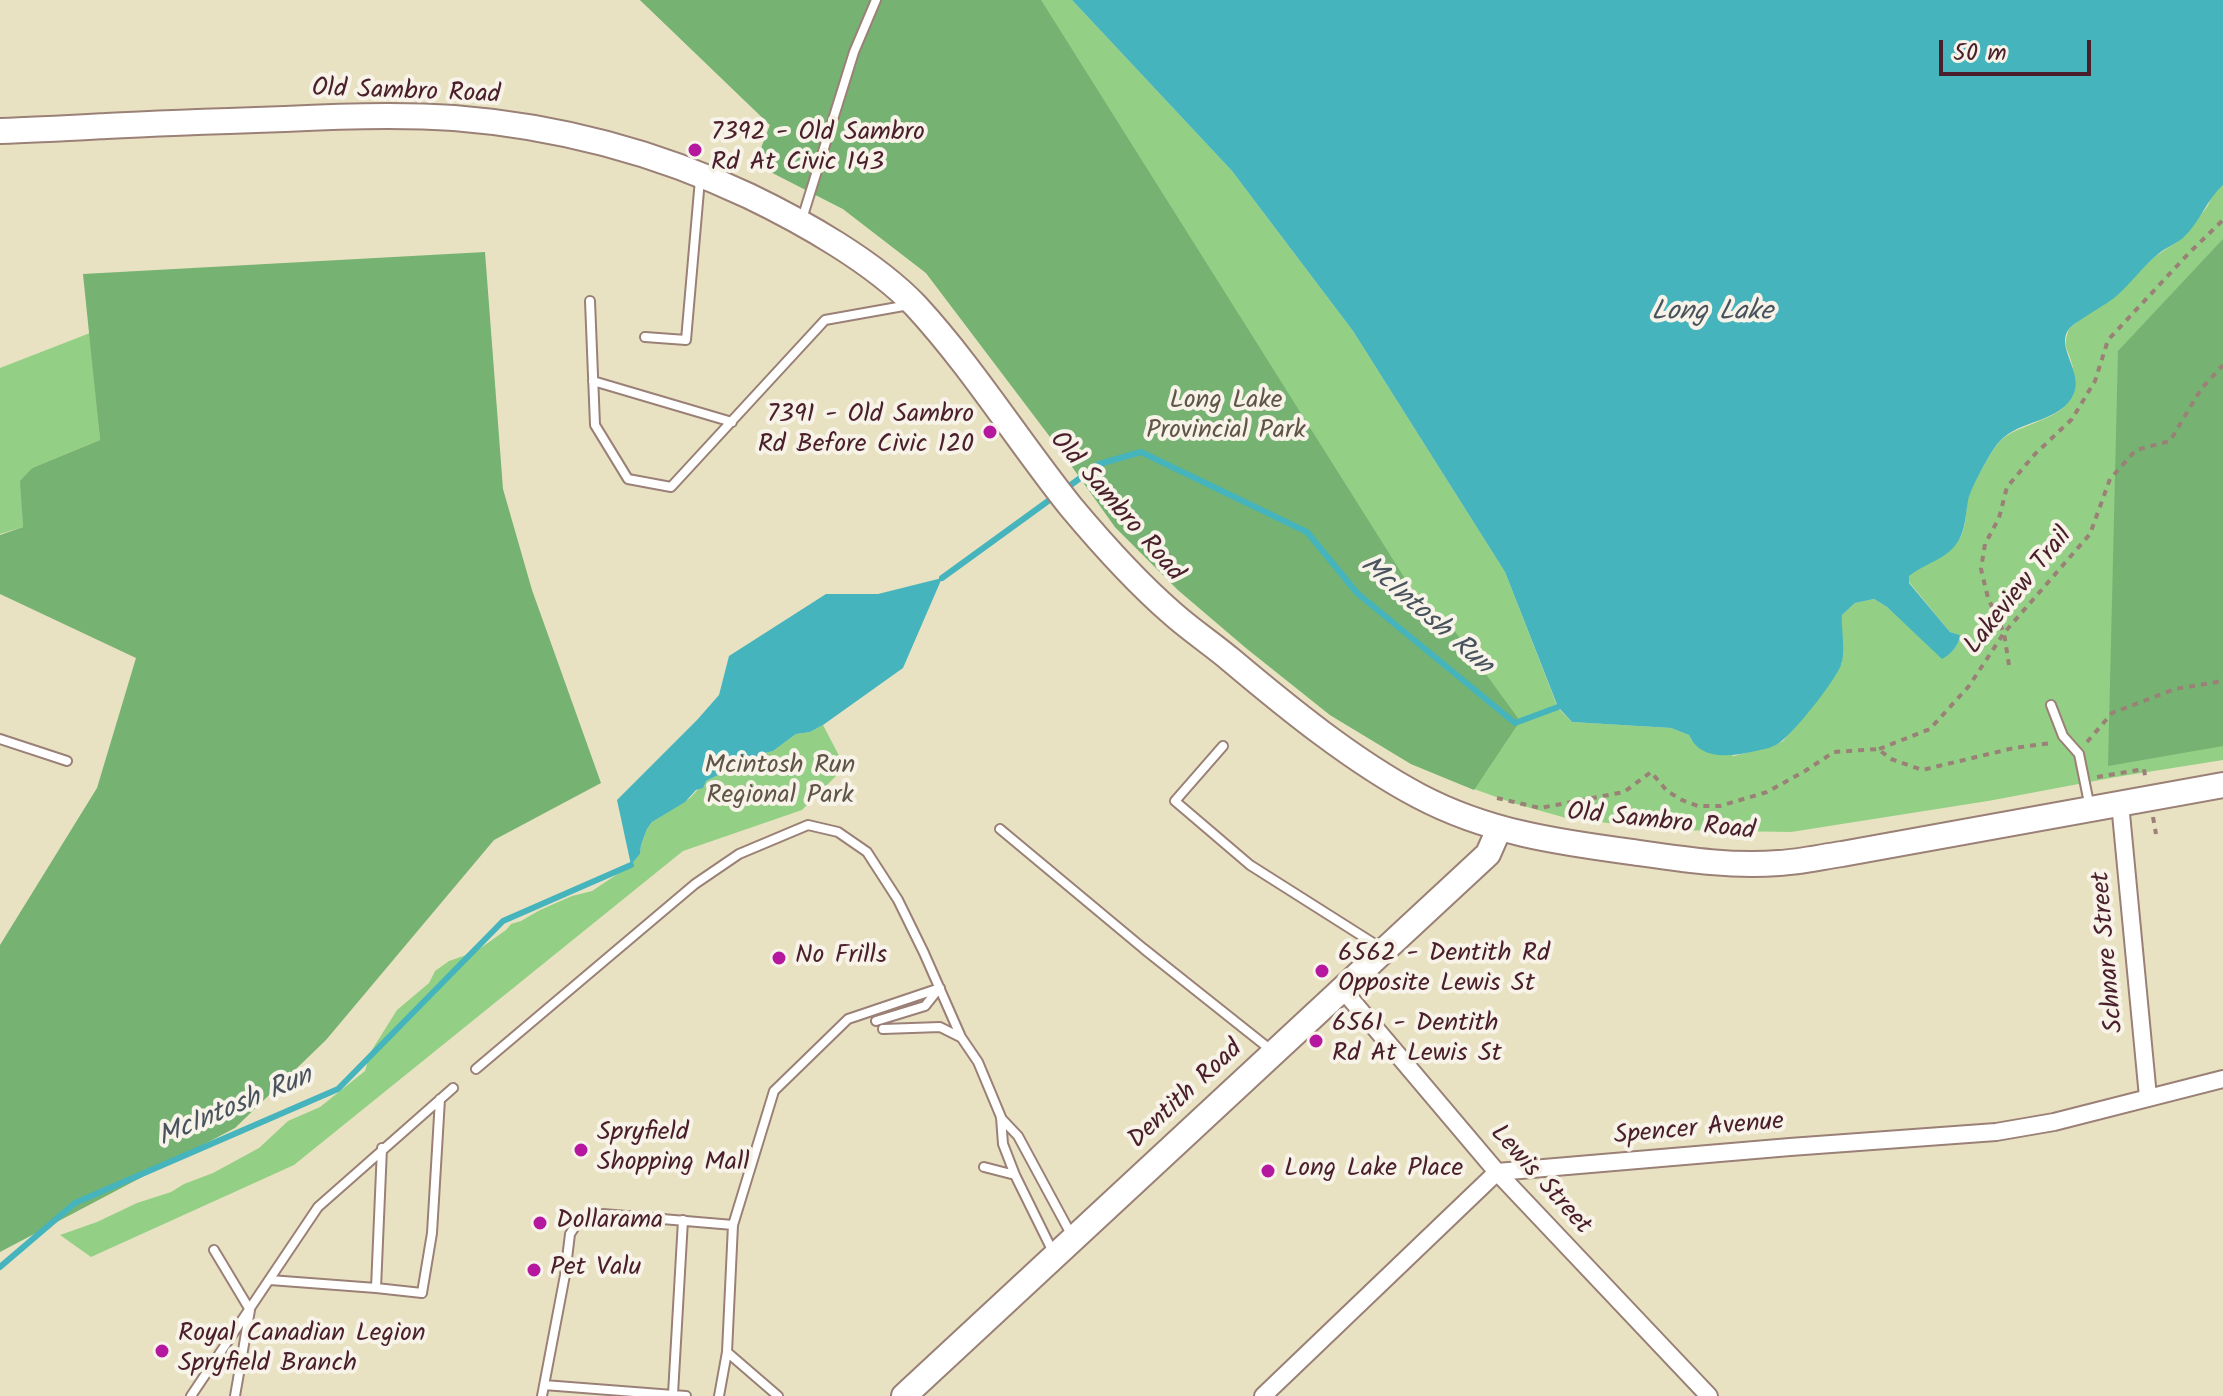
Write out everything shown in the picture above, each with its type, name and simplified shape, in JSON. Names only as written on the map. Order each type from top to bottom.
[{"type":"main road","name":"Old Sambro Road","points":[[0,131],[335,117],[454,118],[586,139],[639,153],[753,198],[801,223],[859,260],[914,304],[1071,507],[1173,615],[1375,770],[1417,795],[1499,829],[1693,861],[1781,863],[2223,785]]},
{"type":"main road","name":"Dentith Road","points":[[904,1396],[1488,854],[1499,829]]},
{"type":"street","name":"Schnare Street","points":[[2120,803],[2148,1097]]},
{"type":"street","name":"Lewis Street","points":[[1343,990],[1497,1172],[1709,1396]]},
{"type":"street","name":"Spencer Avenue","points":[[1497,1172],[1996,1132],[2054,1122],[2223,1079]]},
{"type":"street","points":[[1263,1396],[1497,1172]]},
{"type":"lane","points":[[801,223],[854,52],[876,0]]},
{"type":"lane","points":[[645,337],[686,340],[700,175]]},
{"type":"lane","points":[[590,301],[595,425],[628,479],[671,487],[825,320],[914,304]]},
{"type":"lane","points":[[593,381],[732,422]]},
{"type":"lane","points":[[2051,705],[2063,736],[2079,754],[2090,808]]},
{"type":"lane","points":[[0,739],[67,761]]},
{"type":"lane","points":[[1223,746],[1175,801],[1250,865],[1385,950]]},
{"type":"lane","points":[[476,1069],[695,884],[739,854],[808,825],[838,832],[867,852],[898,900],[961,1037],[978,1062],[1001,1117],[1003,1144],[1015,1175],[1055,1256]]},
{"type":"lane","points":[[1000,829],[1275,1053]]},
{"type":"lane","points":[[719,1396],[727,1352],[733,1225],[774,1091],[848,1019],[940,988]]},
{"type":"lane","points":[[876,1021],[925,1006],[940,988]]},
{"type":"lane","points":[[883,1029],[940,1027],[961,1037]]},
{"type":"lane","points":[[191,1396],[318,1207],[453,1088]]},
{"type":"lane","points":[[270,1280],[422,1293],[432,1233],[440,1099]]},
{"type":"lane","points":[[1001,1117],[1018,1136],[1074,1239]]},
{"type":"lane","points":[[376,1288],[382,1148]]},
{"type":"lane","points":[[984,1167],[1015,1175]]},
{"type":"lane","points":[[542,1396],[570,1234],[580,1219],[603,1214],[733,1225]]},
{"type":"lane","points":[[673,1394],[683,1220]]},
{"type":"lane","points":[[214,1250],[250,1310],[235,1396]]},
{"type":"lane","points":[[727,1352],[778,1396]]},
{"type":"lane","points":[[544,1385],[686,1396]]},
{"type":"path","points":[[2009,665],[2004,633],[1988,598],[1981,569],[1985,544],[1999,518],[2007,487],[2035,454],[2072,419],[2095,381],[2108,340],[2223,220]]},
{"type":"path","name":"Lakeview Trail","points":[[1540,808],[1624,792],[1651,772],[1667,791],[1682,800],[1698,806],[1720,806],[1767,792],[1834,752],[1878,749],[1930,729],[1969,686],[2004,633],[2090,534],[2110,479],[2136,450],[2170,441],[2201,389],[2223,365]]},
{"type":"path","points":[[1878,749],[1891,759],[1922,770],[2014,748],[2088,742],[2112,713],[2175,689],[2223,681]]},
{"type":"path","points":[[2099,771],[2120,803]]},
{"type":"path","points":[[1497,798],[1540,808],[1537,815]]},
{"type":"green space","name":"Long Lake Provincial Park","points":[[640,0],[1072,0],[1232,171],[1353,331],[1505,572],[1558,708],[1572,722],[1671,728],[1689,735],[1692,741],[1734,756],[1783,741],[1812,707],[1842,663],[1842,615],[1855,603],[1874,599],[1887,607],[1942,658],[1954,649],[1960,635],[1950,632],[1909,582],[1908,576],[1944,554],[1961,536],[1970,494],[1982,468],[2001,440],[2057,412],[2069,400],[2073,368],[2066,344],[2069,329],[2156,256],[2181,239],[2223,185],[2223,760],[1791,832],[1667,830],[1566,818],[1513,803],[1411,764],[1330,715],[1178,590],[1115,527],[926,273],[843,209],[755,164],[770,125]]},
{"type":"green space","points":[[640,0],[1041,0],[1414,593],[1451,626],[1520,721],[1474,790],[1411,764],[1330,715],[1178,590],[1115,527],[926,273],[843,209],[755,164],[770,125]]},
{"type":"green space","points":[[2223,239],[2223,746],[2108,766],[2118,351]]},
{"type":"green space","points":[[485,252],[503,489],[532,590],[601,783],[494,840],[326,1040],[235,1128],[0,1252],[0,945],[97,788],[136,658],[0,594],[0,535],[23,527],[20,481],[32,468],[100,440],[83,274]]},
{"type":"green space","points":[[90,333],[100,440],[32,468],[21,481],[23,527],[0,534],[0,368]]},
{"type":"green space","name":"Mcintosh Run Regional Park","points":[[823,725],[845,767],[802,810],[683,851],[294,1165],[91,1257],[60,1235],[171,1192],[259,1148],[288,1121],[320,1107],[365,1071],[370,1053],[397,1010],[429,983],[435,971],[449,961],[475,952],[511,924],[572,896],[592,891],[631,865],[640,854],[652,822],[690,798],[724,767],[753,760],[773,751],[796,734],[810,732]]},
{"type":"water","name":"Long Lake","points":[[1072,0],[2223,0],[2223,185],[2183,238],[2163,250],[2114,298],[2069,329],[2065,343],[2076,385],[2068,403],[2050,416],[2017,429],[1999,442],[1973,488],[1958,542],[1944,555],[1909,576],[1909,583],[1950,632],[1960,635],[1954,649],[1942,659],[1887,607],[1874,599],[1855,603],[1842,615],[1841,665],[1823,694],[1794,729],[1771,747],[1718,755],[1701,750],[1689,735],[1671,728],[1572,722],[1558,707],[1505,572],[1353,331],[1232,171]]},
{"type":"water","points":[[942,578],[903,668],[823,725],[810,732],[796,734],[773,751],[753,760],[724,767],[685,802],[652,822],[640,854],[631,865],[617,800],[719,695],[729,656],[826,594],[878,594]]},
{"type":"waterway","name":"McIntosh Run","points":[[1064,490],[1099,464],[1141,452],[1307,532],[1357,593],[1515,723],[1558,707]]},
{"type":"waterway","name":"McIntosh Run","points":[[942,578],[1055,496]]},
{"type":"waterway","name":"McIntosh Run","points":[[0,1267],[75,1203],[338,1089],[503,921],[631,865]]},
{"type":"place","name":"7392 - Old Sambro Rd At Civic 143","points":[[695,150]]},
{"type":"place","name":"7391 - Old Sambro Rd Before Civic 120","points":[[990,432]]},
{"type":"place","name":"No Frills","points":[[779,958]]},
{"type":"place","name":"6562 - Dentith Rd Opposite Lewis St","points":[[1322,971]]},
{"type":"place","name":"6561 - Dentith Rd At Lewis St","points":[[1316,1041]]},
{"type":"place","name":"Spryfield Shopping Mall","points":[[581,1150]]},
{"type":"place","name":"Long Lake Place","points":[[1268,1171]]},
{"type":"place","name":"Dollarama","points":[[540,1223]]},
{"type":"place","name":"Pet Valu","points":[[534,1270]]},
{"type":"place","name":"Royal Canadian Legion Spryfield Branch","points":[[162,1351]]}]
